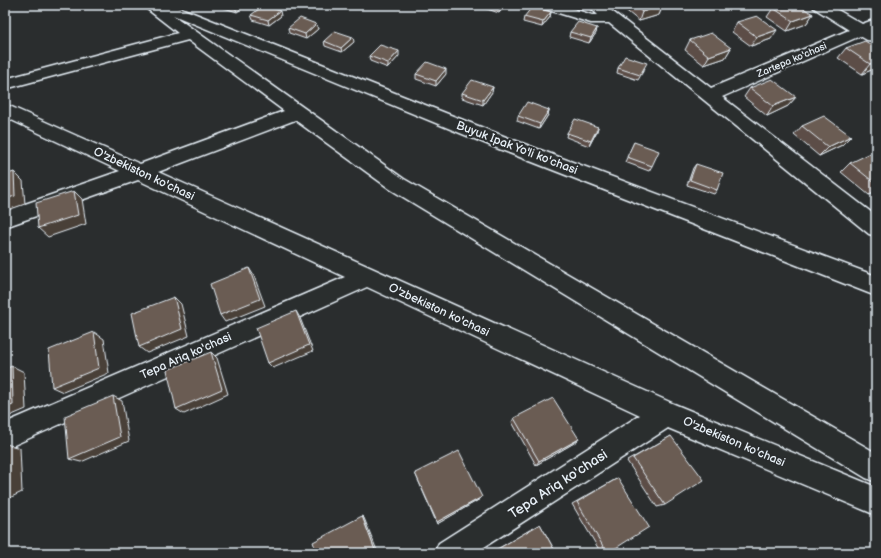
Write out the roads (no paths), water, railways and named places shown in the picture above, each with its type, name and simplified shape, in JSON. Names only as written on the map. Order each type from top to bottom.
[{"type":"street","points":[[149,5],[397,184],[876,468]]},
{"type":"street","name":"Buyuk Ipak Yo'li ko'chasi","points":[[160,5],[505,144],[876,286]]},
{"type":"street","points":[[547,5],[591,19],[612,19]]},
{"type":"street","points":[[595,5],[876,228]]},
{"type":"street","points":[[819,5],[869,27],[876,39]]},
{"type":"street","name":"Zartepa ko'chasi","points":[[708,96],[869,27]]},
{"type":"street","points":[[5,84],[190,35]]},
{"type":"street","name":"O'zbekiston ko'chasi","points":[[5,110],[666,414],[876,501]]},
{"type":"street","points":[[5,219],[139,172],[298,112]]},
{"type":"street","name":"Tepa Ariq ko'chasi","points":[[5,436],[367,276]]},
{"type":"street","name":"Tepa Ariq ko'chasi","points":[[449,553],[666,414]]}]
